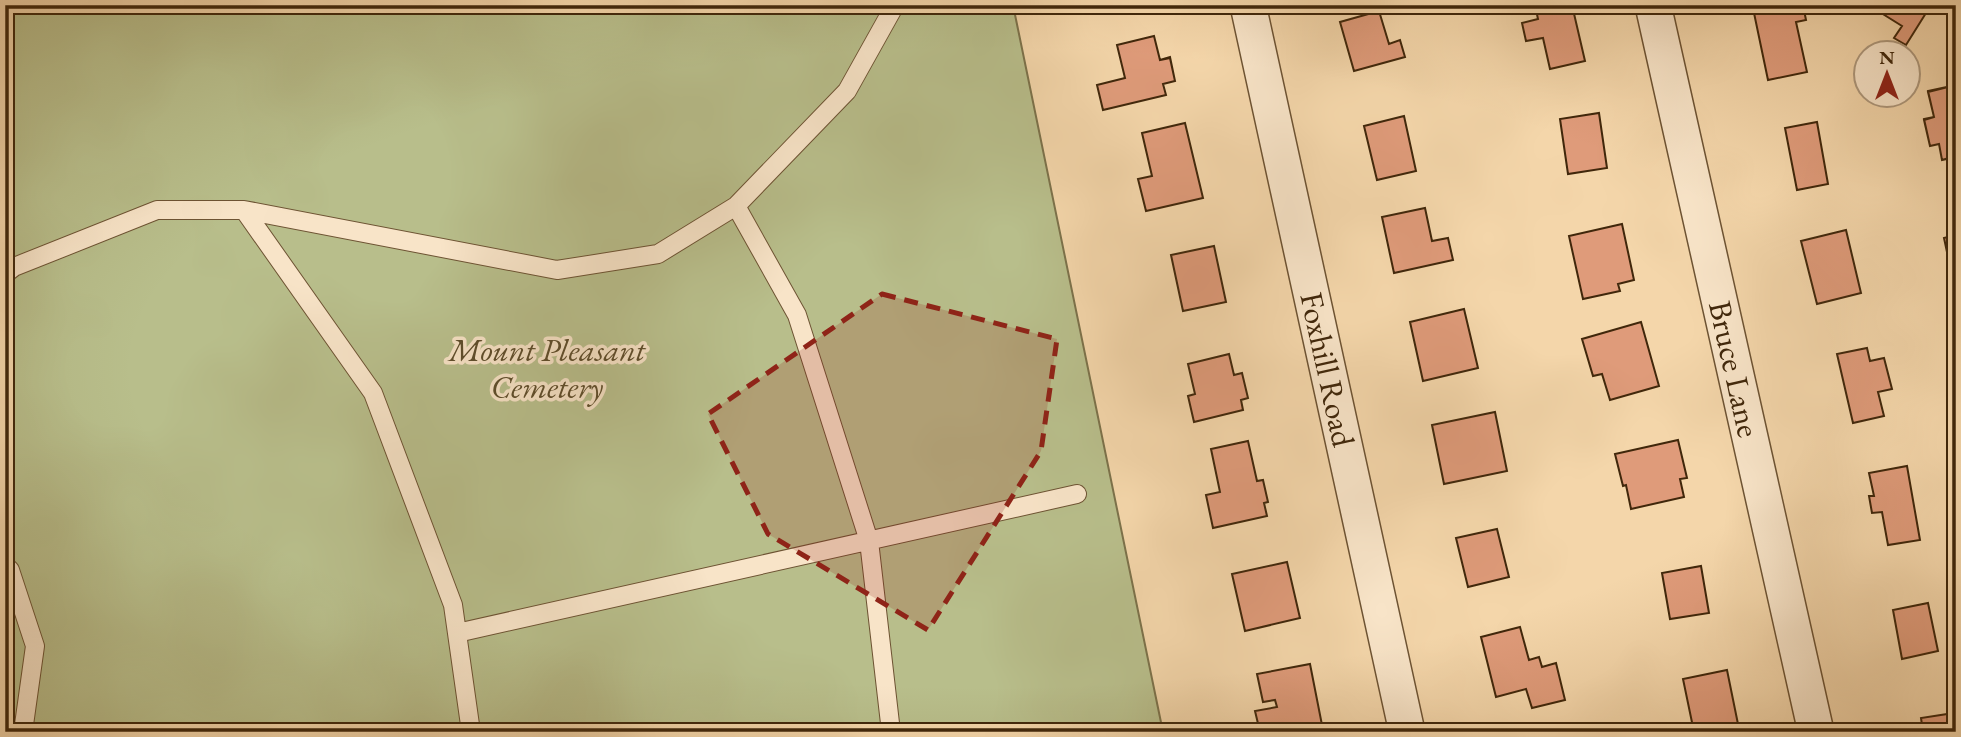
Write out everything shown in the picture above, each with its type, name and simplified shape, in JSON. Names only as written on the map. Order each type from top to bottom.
[{"type":"street","name":"Foxhill Road","points":[[1248,5],[1408,732]]},
{"type":"street","name":"Bruce Lane","points":[[1653,5],[1816,732]]},
{"type":"lane","points":[[5,274],[14,267],[157,210],[244,210],[557,270],[658,254],[736,206],[846,91],[895,5]]},
{"type":"lane","points":[[736,206],[797,315],[869,541],[891,732]]},
{"type":"lane","points":[[244,210],[373,393],[453,604],[471,732]]},
{"type":"lane","points":[[457,633],[1077,494]]},
{"type":"lane","points":[[5,565],[10,570],[35,646],[23,732]]},
{"type":"highlighted area","points":[[882,294],[1057,339],[1041,451],[928,630],[768,534],[708,414]]},
{"type":"green space","name":"Mount Pleasant Cemetery","points":[[5,5],[1013,5],[1163,732],[5,732]]},
{"type":"building","points":[[1535,5],[1572,5],[1585,61],[1550,69],[1543,38],[1526,41],[1522,23],[1538,19]]},
{"type":"building","points":[[1787,5],[1803,5],[1806,20],[1796,22],[1807,72],[1768,80],[1754,13]]},
{"type":"building","points":[[1787,5],[1803,5],[1806,20],[1796,22],[1807,72],[1768,80],[1754,13]]},
{"type":"building","points":[[1931,5],[1910,38],[1894,38],[1902,26],[1870,6]]},
{"type":"building","points":[[1379,11],[1389,44],[1400,40],[1405,57],[1354,71],[1340,22]]},
{"type":"building","points":[[1154,36],[1160,60],[1170,57],[1175,81],[1163,84],[1166,95],[1103,110],[1097,85],[1125,78],[1117,45]]},
{"type":"building","points":[[1154,36],[1160,60],[1170,58],[1175,81],[1163,84],[1166,95],[1103,110],[1097,85],[1125,78],[1117,45]]},
{"type":"building","points":[[1956,85],[1956,156],[1942,160],[1939,144],[1930,146],[1924,119],[1934,117],[1928,91]]},
{"type":"building","points":[[1956,85],[1956,157],[1942,160],[1939,144],[1930,146],[1924,120],[1934,117],[1928,92]]},
{"type":"building","points":[[1599,113],[1607,168],[1568,174],[1560,119]]},
{"type":"building","points":[[1404,116],[1416,171],[1377,180],[1364,126]]},
{"type":"building","points":[[1817,122],[1828,184],[1797,190],[1785,128]]},
{"type":"building","points":[[1185,123],[1203,198],[1146,211],[1138,179],[1152,176],[1142,133]]},
{"type":"building","points":[[1425,208],[1432,241],[1448,238],[1453,260],[1394,273],[1382,217]]},
{"type":"building","points":[[1622,224],[1634,280],[1618,284],[1620,291],[1583,299],[1569,236]]},
{"type":"building","points":[[1846,230],[1861,293],[1817,304],[1801,241]]},
{"type":"building","points":[[1956,235],[1956,284],[1954,285],[1944,238]]},
{"type":"building","points":[[1214,246],[1226,302],[1183,311],[1171,255]]},
{"type":"building","points":[[1464,309],[1478,368],[1423,381],[1410,322]]},
{"type":"building","points":[[1641,322],[1659,386],[1610,400],[1602,374],[1593,376],[1582,339]]},
{"type":"building","points":[[1867,348],[1870,361],[1884,358],[1892,389],[1878,392],[1884,416],[1853,423],[1837,354]]},
{"type":"building","points":[[1229,354],[1234,375],[1242,373],[1248,398],[1241,400],[1243,410],[1194,422],[1188,396],[1195,394],[1188,364]]},
{"type":"building","points":[[1495,412],[1507,471],[1444,484],[1432,425]]},
{"type":"building","points":[[1678,440],[1687,478],[1680,479],[1684,497],[1631,509],[1615,454]]},
{"type":"building","points":[[1248,441],[1257,481],[1263,480],[1268,502],[1264,503],[1267,516],[1213,528],[1206,495],[1220,492],[1211,449]]},
{"type":"building","points":[[1907,466],[1920,540],[1888,545],[1882,512],[1872,513],[1869,496],[1874,496],[1869,473]]},
{"type":"building","points":[[1497,529],[1509,577],[1468,587],[1456,538]]},
{"type":"building","points":[[1287,562],[1300,618],[1245,631],[1232,574]]},
{"type":"building","points":[[1701,566],[1709,613],[1670,619],[1662,573]]},
{"type":"building","points":[[1928,603],[1938,651],[1902,659],[1893,610]]},
{"type":"building","points":[[1520,627],[1529,660],[1539,657],[1542,667],[1556,663],[1565,700],[1532,708],[1526,689],[1496,697],[1481,637]]},
{"type":"building","points":[[1310,664],[1322,725],[1286,732],[1260,732],[1255,711],[1277,707],[1275,700],[1263,702],[1257,674]]},
{"type":"building","points":[[1727,670],[1739,729],[1694,732],[1683,679]]},
{"type":"building","points":[[1954,713],[1956,732],[1923,732],[1921,718]]}]
